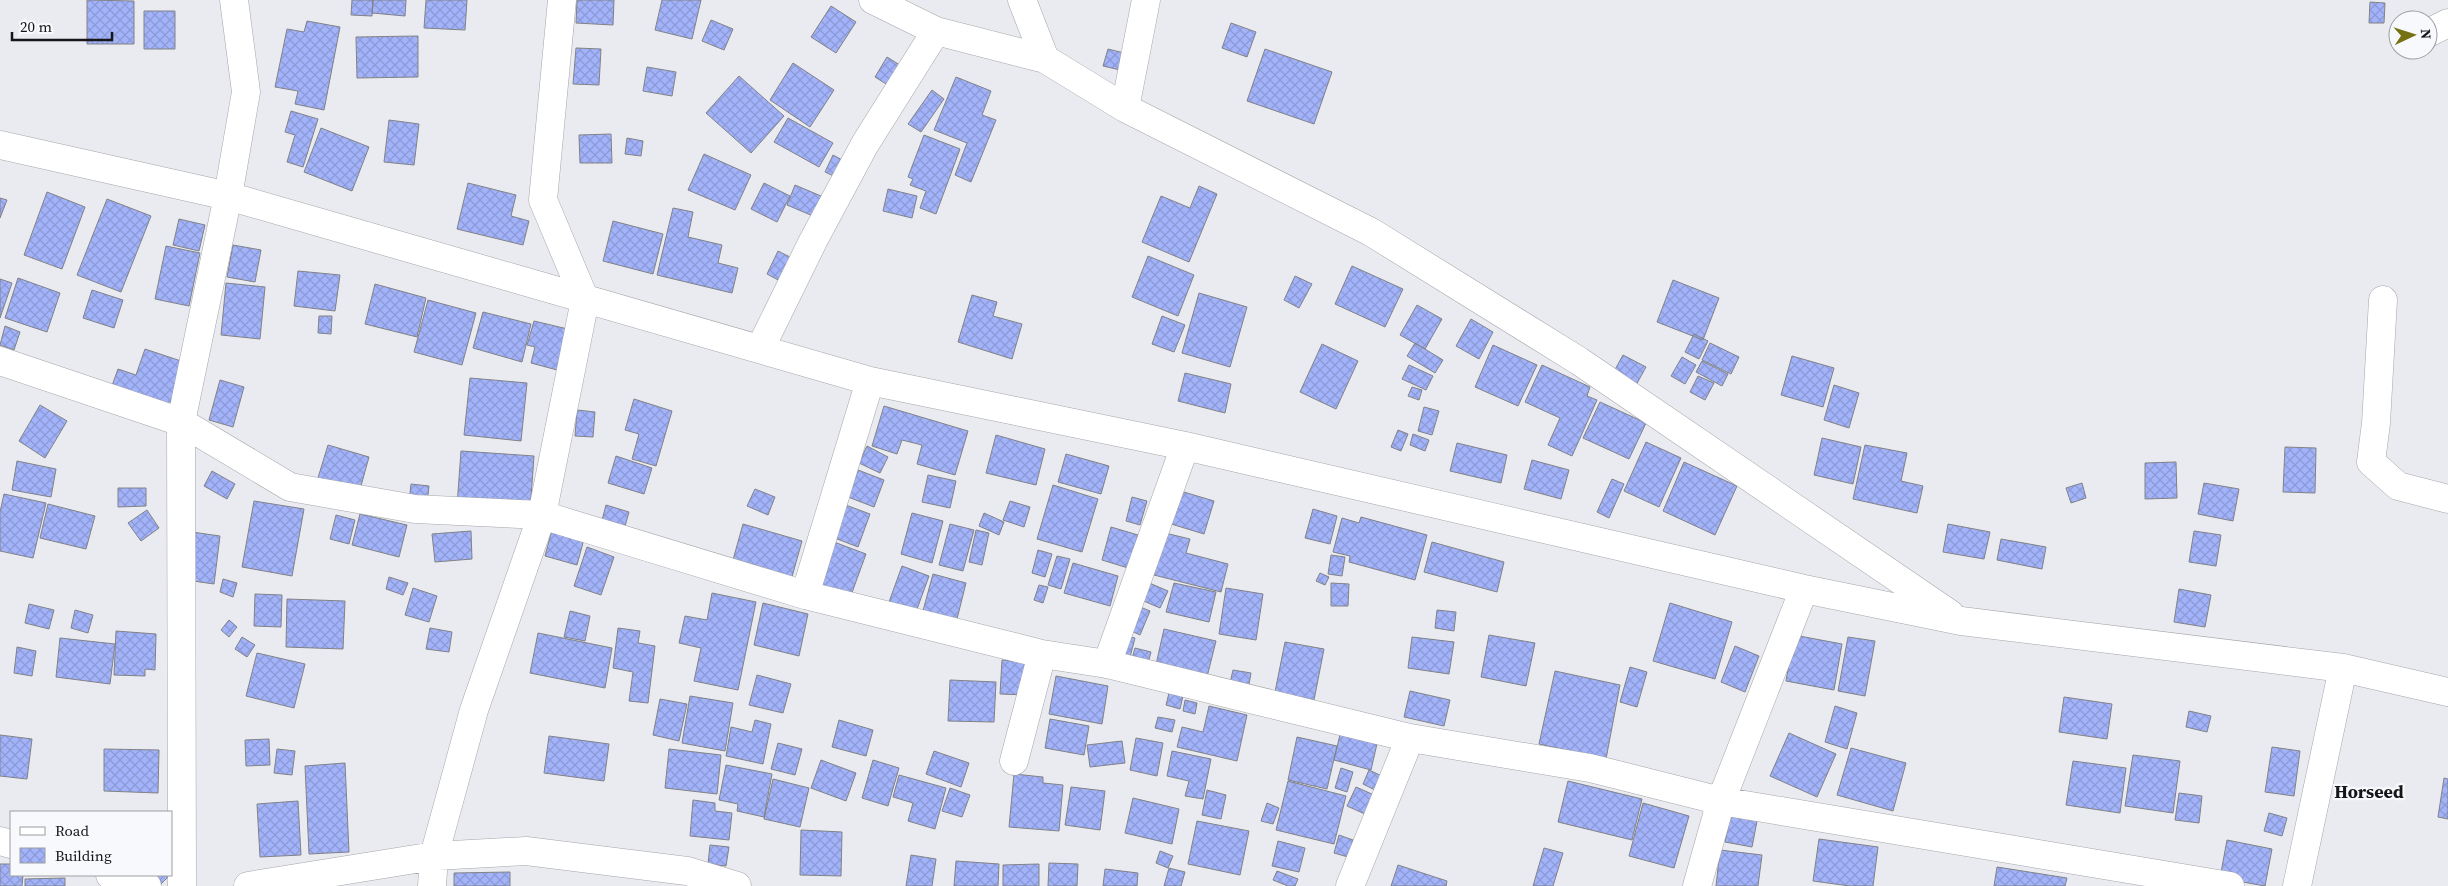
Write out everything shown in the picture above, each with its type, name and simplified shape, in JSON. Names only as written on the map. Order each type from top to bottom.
[{"type":"street","points":[[182,886],[181,422],[228,196],[246,92],[234,0]]},
{"type":"street","points":[[432,886],[434,856],[474,710],[542,516],[585,300],[543,200],[562,0]]},
{"type":"street","points":[[873,0],[936,31],[1045,59],[1124,108],[1371,232],[1579,361],[1961,622]]},
{"type":"street","points":[[1124,108],[1146,0]]},
{"type":"street","points":[[1024,1],[1045,59]]},
{"type":"street","points":[[760,350],[813,241],[865,144],[936,31]]},
{"type":"street","points":[[0,145],[228,196],[870,381],[1185,446],[1804,589],[1961,622],[2343,668],[2448,692]]},
{"type":"street","points":[[2383,300],[2376,423],[2371,462],[2398,486],[2448,499]]},
{"type":"street","points":[[0,360],[181,422],[290,487],[415,509],[542,516],[806,596],[1042,654],[1108,664],[1410,738],[1590,768],[1721,801],[2230,886]]},
{"type":"street","points":[[806,596],[870,381]]},
{"type":"street","points":[[1108,664],[1185,446]]},
{"type":"street","points":[[1697,886],[1721,801],[1804,589]]},
{"type":"street","points":[[1014,761],[1042,654]]},
{"type":"street","points":[[2297,886],[2343,668]]},
{"type":"street","points":[[1350,886],[1410,738]]},
{"type":"street","points":[[248,886],[434,856],[526,851],[687,871],[736,886]]},
{"type":"street","points":[[113,876],[147,886]]},
{"type":"building","points":[[87,0],[134,1],[134,44],[87,44]]},
{"type":"building","points":[[352,0],[373,0],[372,16],[351,15]]},
{"type":"building","points":[[373,0],[406,0],[405,16],[372,13]]},
{"type":"building","points":[[426,0],[467,0],[465,30],[424,28]]},
{"type":"building","points":[[577,0],[614,0],[613,25],[576,23]]},
{"type":"building","points":[[662,0],[701,0],[692,39],[655,30]]},
{"type":"building","points":[[2370,2],[2385,3],[2384,23],[2369,23]]},
{"type":"building","points":[[831,6],[856,22],[836,53],[811,37]]},
{"type":"building","points":[[144,11],[175,11],[175,49],[144,49]]},
{"type":"building","points":[[711,20],[733,29],[724,50],[702,41]]},
{"type":"building","points":[[307,21],[340,27],[324,110],[295,104],[298,91],[275,87],[287,29],[304,32]]},
{"type":"building","points":[[1231,23],[1256,32],[1247,57],[1222,48]]},
{"type":"building","points":[[418,36],[418,77],[357,78],[356,37]]},
{"type":"building","points":[[576,48],[601,49],[599,85],[573,84]]},
{"type":"building","points":[[1108,49],[1124,53],[1120,70],[1103,66]]},
{"type":"building","points":[[1265,49],[1332,72],[1314,124],[1247,101]]},
{"type":"building","points":[[887,57],[903,67],[891,87],[875,77]]},
{"type":"building","points":[[793,63],[834,90],[810,127],[770,100]]},
{"type":"building","points":[[647,67],[676,72],[672,96],[643,91]]},
{"type":"building","points":[[739,76],[784,116],[751,153],[706,113]]},
{"type":"building","points":[[956,77],[991,91],[982,115],[996,120],[971,182],[955,175],[967,143],[934,130]]},
{"type":"building","points":[[932,90],[944,99],[921,132],[908,124]]},
{"type":"building","points":[[291,111],[318,119],[303,167],[287,162],[295,135],[285,132]]},
{"type":"building","points":[[788,118],[833,143],[819,167],[774,142]]},
{"type":"building","points":[[389,120],[419,124],[414,165],[384,162]]},
{"type":"building","points":[[321,128],[369,147],[352,191],[304,172]]},
{"type":"building","points":[[611,134],[612,163],[580,163],[579,135]]},
{"type":"building","points":[[924,135],[960,149],[936,214],[920,208],[926,191],[910,185],[913,179],[908,177]]},
{"type":"building","points":[[627,138],[643,141],[641,156],[625,154]]},
{"type":"building","points":[[704,154],[751,175],[735,210],[688,190]]},
{"type":"building","points":[[833,155],[848,163],[840,179],[825,172]]},
{"type":"building","points":[[468,183],[516,195],[511,216],[529,221],[523,245],[457,229]]},
{"type":"building","points":[[764,183],[790,196],[777,222],[751,209]]},
{"type":"building","points":[[795,185],[821,196],[813,216],[787,205]]},
{"type":"building","points":[[1199,186],[1217,194],[1189,262],[1142,242],[1161,196],[1190,208]]},
{"type":"building","points":[[888,189],[917,196],[912,218],[883,211]]},
{"type":"building","points":[[47,192],[85,207],[62,269],[24,255]]},
{"type":"building","points":[[0,198],[7,200],[0,218]]},
{"type":"building","points":[[107,199],[151,216],[121,292],[77,275]]},
{"type":"building","points":[[673,208],[693,212],[688,237],[722,245],[718,263],[738,268],[732,293],[657,275]]},
{"type":"building","points":[[179,219],[205,225],[199,251],[173,245]]},
{"type":"building","points":[[613,221],[663,234],[653,274],[603,261]]},
{"type":"building","points":[[233,245],[261,250],[255,282],[227,277]]},
{"type":"building","points":[[166,246],[200,253],[189,306],[155,299]]},
{"type":"building","points":[[778,251],[794,259],[782,282],[767,274]]},
{"type":"building","points":[[1148,256],[1194,275],[1178,316],[1132,297]]},
{"type":"building","points":[[1352,266],[1403,289],[1385,327],[1335,304]]},
{"type":"building","points":[[298,271],[340,275],[335,311],[294,306]]},
{"type":"building","points":[[1295,276],[1312,284],[1299,308],[1284,300]]},
{"type":"building","points":[[18,278],[60,293],[47,332],[5,318]]},
{"type":"building","points":[[0,279],[12,283],[0,318]]},
{"type":"building","points":[[1673,280],[1719,298],[1703,340],[1657,322]]},
{"type":"building","points":[[226,283],[265,287],[260,339],[221,335]]},
{"type":"building","points":[[375,284],[426,298],[417,337],[365,324]]},
{"type":"building","points":[[92,290],[123,300],[114,328],[83,318]]},
{"type":"building","points":[[1199,293],[1247,307],[1230,367],[1182,353]]},
{"type":"building","points":[[972,295],[997,302],[993,316],[1022,324],[1012,359],[958,342]]},
{"type":"building","points":[[428,300],[476,313],[462,365],[414,352]]},
{"type":"building","points":[[1417,305],[1442,319],[1425,349],[1400,335]]},
{"type":"building","points":[[483,312],[531,324],[522,362],[473,348]]},
{"type":"building","points":[[319,316],[332,316],[331,334],[318,333]]},
{"type":"building","points":[[1162,316],[1185,325],[1174,352],[1152,344]]},
{"type":"building","points":[[1471,319],[1493,332],[1479,359],[1456,346]]},
{"type":"building","points":[[534,321],[572,330],[561,371],[531,363],[535,347],[527,345]]},
{"type":"building","points":[[5,326],[20,332],[14,350],[0,345]]},
{"type":"building","points":[[1694,334],[1708,341],[1699,359],[1685,352]]},
{"type":"building","points":[[1415,343],[1443,360],[1435,373],[1407,356]]},
{"type":"building","points":[[1710,343],[1739,357],[1731,374],[1702,360]]},
{"type":"building","points":[[1322,344],[1358,361],[1336,409],[1300,392]]},
{"type":"building","points":[[1493,345],[1537,365],[1518,406],[1475,387]]},
{"type":"building","points":[[145,349],[184,362],[167,413],[109,394],[118,369],[136,375]]},
{"type":"building","points":[[1623,355],[1646,367],[1635,387],[1612,375]]},
{"type":"building","points":[[1792,356],[1834,368],[1823,407],[1781,395]]},
{"type":"building","points":[[1682,357],[1696,365],[1685,384],[1671,376]]},
{"type":"building","points":[[1702,361],[1728,374],[1722,386],[1696,372]]},
{"type":"building","points":[[1409,365],[1433,376],[1426,390],[1402,379]]},
{"type":"building","points":[[1542,365],[1590,387],[1587,396],[1597,400],[1572,456],[1548,445],[1560,418],[1525,402]]},
{"type":"building","points":[[1185,373],[1231,384],[1225,413],[1178,401]]},
{"type":"building","points":[[1698,376],[1714,383],[1705,400],[1690,392]]},
{"type":"building","points":[[470,378],[527,383],[521,441],[464,435]]},
{"type":"building","points":[[220,380],[244,387],[233,427],[209,420]]},
{"type":"building","points":[[1834,385],[1859,393],[1849,428],[1824,420]]},
{"type":"building","points":[[1412,387],[1422,390],[1419,400],[1408,396]]},
{"type":"building","points":[[634,399],[672,411],[656,466],[632,459],[639,434],[625,430]]},
{"type":"building","points":[[1600,402],[1646,423],[1629,459],[1583,438]]},
{"type":"building","points":[[40,405],[67,421],[45,458],[19,441]]},
{"type":"building","points":[[884,406],[968,431],[955,475],[917,464],[922,445],[902,440],[897,454],[872,446]]},
{"type":"building","points":[[1424,407],[1439,411],[1432,435],[1418,431]]},
{"type":"building","points":[[577,410],[595,412],[593,437],[575,436]]},
{"type":"building","points":[[1398,430],[1408,434],[1401,451],[1391,447]]},
{"type":"building","points":[[1413,434],[1429,440],[1425,451],[1410,445]]},
{"type":"building","points":[[996,435],[1045,449],[1036,485],[986,473]]},
{"type":"building","points":[[1822,438],[1861,447],[1853,484],[1814,475]]},
{"type":"building","points":[[1646,442],[1681,458],[1659,507],[1624,491]]},
{"type":"building","points":[[1457,443],[1507,455],[1501,483],[1450,471]]},
{"type":"building","points":[[328,445],[369,457],[359,493],[317,481]]},
{"type":"building","points":[[1865,445],[1907,453],[1901,481],[1923,486],[1917,513],[1853,499]]},
{"type":"building","points":[[867,446],[888,457],[880,473],[859,463]]},
{"type":"building","points":[[2285,447],[2316,448],[2315,493],[2283,492]]},
{"type":"building","points":[[461,451],[534,456],[530,511],[457,506]]},
{"type":"building","points":[[1066,454],[1109,466],[1101,494],[1058,482]]},
{"type":"building","points":[[616,456],[652,468],[644,494],[608,483]]},
{"type":"building","points":[[1532,460],[1569,470],[1561,499],[1524,489]]},
{"type":"building","points":[[17,461],[56,469],[51,497],[12,490]]},
{"type":"building","points":[[1684,462],[1737,486],[1715,535],[1663,511]]},
{"type":"building","points":[[2176,462],[2177,498],[2145,499],[2145,463]]},
{"type":"building","points":[[858,470],[884,480],[874,507],[848,497]]},
{"type":"building","points":[[212,471],[235,484],[227,499],[204,486]]},
{"type":"building","points":[[928,475],[956,481],[950,508],[922,502]]},
{"type":"building","points":[[1612,479],[1624,484],[1609,518],[1597,512]]},
{"type":"building","points":[[2082,483],[2086,498],[2071,503],[2066,488]]},
{"type":"building","points":[[2204,483],[2239,489],[2233,521],[2198,514]]},
{"type":"building","points":[[411,484],[429,486],[427,504],[409,502]]},
{"type":"building","points":[[1053,485],[1098,499],[1082,552],[1037,539]]},
{"type":"building","points":[[118,488],[146,488],[146,506],[118,507]]},
{"type":"building","points":[[755,489],[775,497],[768,515],[747,506]]},
{"type":"building","points":[[1177,490],[1214,501],[1204,534],[1168,523]]},
{"type":"building","points":[[4,494],[46,503],[33,558],[0,551],[0,512]]},
{"type":"building","points":[[1132,497],[1147,501],[1140,525],[1126,521]]},
{"type":"building","points":[[254,501],[304,509],[292,576],[242,567]]},
{"type":"building","points":[[1010,501],[1030,507],[1024,527],[1003,520]]},
{"type":"building","points":[[48,504],[95,516],[86,549],[40,538]]},
{"type":"building","points":[[843,504],[870,514],[858,547],[832,537]]},
{"type":"building","points":[[606,505],[629,512],[624,530],[601,524]]},
{"type":"building","points":[[1313,509],[1337,516],[1330,544],[1305,538]]},
{"type":"building","points":[[147,510],[159,528],[141,541],[128,523]]},
{"type":"building","points":[[912,513],[943,521],[932,563],[901,554]]},
{"type":"building","points":[[984,513],[1004,522],[999,535],[979,526]]},
{"type":"building","points":[[360,514],[407,525],[399,557],[352,545]]},
{"type":"building","points":[[336,515],[355,520],[349,544],[330,539]]},
{"type":"building","points":[[1361,517],[1427,535],[1415,580],[1349,562],[1350,556],[1333,552],[1342,518],[1359,523]]},
{"type":"building","points":[[743,524],[802,541],[790,584],[731,567]]},
{"type":"building","points":[[950,524],[974,530],[963,571],[939,565]]},
{"type":"building","points":[[1948,524],[1990,532],[1984,559],[1943,552]]},
{"type":"building","points":[[1111,527],[1138,535],[1128,568],[1102,560]]},
{"type":"building","points":[[552,530],[584,539],[577,565],[545,556]]},
{"type":"building","points":[[976,530],[989,533],[982,565],[969,562]]},
{"type":"building","points":[[471,531],[472,559],[435,562],[432,534]]},
{"type":"building","points":[[2194,531],[2221,535],[2216,566],[2189,562]]},
{"type":"building","points":[[192,532],[220,536],[214,584],[186,580]]},
{"type":"building","points":[[1165,533],[1190,539],[1186,553],[1228,564],[1221,592],[1154,575]]},
{"type":"building","points":[[2001,539],[2046,547],[2042,569],[1997,560]]},
{"type":"building","points":[[834,542],[866,554],[850,598],[818,586]]},
{"type":"building","points":[[1432,542],[1504,562],[1497,592],[1424,572]]},
{"type":"building","points":[[587,547],[614,557],[601,595],[574,586]]},
{"type":"building","points":[[1038,550],[1052,554],[1045,577],[1032,573]]},
{"type":"building","points":[[1331,555],[1345,557],[1342,576],[1328,574]]},
{"type":"building","points":[[1057,556],[1070,559],[1061,589],[1048,585]]},
{"type":"building","points":[[1073,563],[1118,576],[1110,606],[1064,593]]},
{"type":"building","points":[[902,566],[929,576],[916,612],[889,602]]},
{"type":"building","points":[[1320,573],[1329,577],[1325,585],[1316,581]]},
{"type":"building","points":[[933,574],[966,583],[955,627],[921,618]]},
{"type":"building","points":[[389,577],[408,583],[403,595],[386,589]]},
{"type":"building","points":[[223,579],[237,583],[233,597],[220,592]]},
{"type":"building","points":[[1147,582],[1168,591],[1160,608],[1139,599]]},
{"type":"building","points":[[1174,583],[1216,592],[1209,622],[1166,612]]},
{"type":"building","points":[[1331,583],[1349,584],[1348,606],[1331,606]]},
{"type":"building","points":[[1039,585],[1048,587],[1043,603],[1034,600]]},
{"type":"building","points":[[413,588],[437,596],[429,622],[405,615]]},
{"type":"building","points":[[1226,588],[1263,594],[1256,640],[1219,634]]},
{"type":"building","points":[[2179,589],[2211,595],[2205,627],[2174,622]]},
{"type":"building","points":[[712,593],[756,602],[738,690],[694,681],[701,648],[679,643],[685,616],[707,620]]},
{"type":"building","points":[[255,594],[282,595],[281,627],[254,626]]},
{"type":"building","points":[[287,599],[345,601],[343,649],[286,647]]},
{"type":"building","points":[[763,603],[808,614],[799,656],[754,645]]},
{"type":"building","points":[[1670,603],[1732,622],[1715,679],[1653,661]]},
{"type":"building","points":[[29,604],[54,610],[49,629],[25,623]]},
{"type":"building","points":[[1133,604],[1150,611],[1140,635],[1123,627]]},
{"type":"building","points":[[75,610],[93,615],[88,633],[71,628]]},
{"type":"building","points":[[1437,610],[1456,612],[1454,631],[1435,628]]},
{"type":"building","points":[[570,611],[590,616],[585,641],[564,637]]},
{"type":"building","points":[[229,620],[237,627],[229,637],[221,630]]},
{"type":"building","points":[[430,628],[452,632],[449,652],[426,649]]},
{"type":"building","points":[[618,628],[640,631],[638,643],[655,646],[648,703],[629,701],[633,672],[613,668]]},
{"type":"building","points":[[1164,629],[1216,641],[1206,681],[1155,669]]},
{"type":"building","points":[[116,631],[156,634],[155,670],[145,669],[145,676],[114,675]]},
{"type":"building","points":[[538,633],[612,648],[605,688],[530,673]]},
{"type":"building","points":[[1122,635],[1135,638],[1129,661],[1116,657]]},
{"type":"building","points":[[1489,635],[1535,643],[1526,686],[1481,677]]},
{"type":"building","points":[[1794,635],[1842,644],[1834,690],[1786,681]]},
{"type":"building","points":[[242,637],[255,645],[247,657],[235,649]]},
{"type":"building","points":[[1412,637],[1454,642],[1449,674],[1408,668]]},
{"type":"building","points":[[1848,637],[1875,641],[1865,696],[1838,691]]},
{"type":"building","points":[[60,638],[115,644],[110,684],[56,677]]},
{"type":"building","points":[[1285,642],[1324,649],[1314,700],[1275,692]]},
{"type":"building","points":[[1735,646],[1759,656],[1745,692],[1721,682]]},
{"type":"building","points":[[17,647],[36,651],[32,676],[14,673]]},
{"type":"building","points":[[1135,648],[1151,652],[1147,667],[1131,662]]},
{"type":"building","points":[[257,653],[305,664],[294,708],[246,696]]},
{"type":"building","points":[[1002,660],[1027,662],[1026,695],[1000,694]]},
{"type":"building","points":[[1630,667],[1647,672],[1637,707],[1620,702]]},
{"type":"building","points":[[1233,670],[1251,673],[1248,690],[1229,687]]},
{"type":"building","points":[[1555,671],[1620,685],[1606,759],[1539,744]]},
{"type":"building","points":[[757,675],[791,684],[783,713],[749,705]]},
{"type":"building","points":[[1056,676],[1108,686],[1102,724],[1049,714]]},
{"type":"building","points":[[950,680],[996,682],[994,722],[948,721]]},
{"type":"building","points":[[1410,691],[1450,700],[1444,726],[1404,717]]},
{"type":"building","points":[[1169,693],[1183,696],[1180,709],[1166,705]]},
{"type":"building","points":[[690,696],[733,703],[725,751],[682,743]]},
{"type":"building","points":[[2064,697],[2112,704],[2107,739],[2059,732]]},
{"type":"building","points":[[660,699],[687,704],[679,741],[653,735]]},
{"type":"building","points":[[1185,700],[1197,703],[1195,714],[1183,711]]},
{"type":"building","points":[[1209,706],[1247,715],[1237,761],[1177,747],[1182,727],[1203,732]]},
{"type":"building","points":[[1835,706],[1857,713],[1847,749],[1825,742]]},
{"type":"building","points":[[2189,711],[2211,716],[2207,732],[2186,727]]},
{"type":"building","points":[[1158,717],[1175,720],[1172,732],[1155,728]]},
{"type":"building","points":[[1050,719],[1089,726],[1084,755],[1045,748]]},
{"type":"building","points":[[755,720],[771,724],[763,764],[726,756],[731,727],[752,732]]},
{"type":"building","points":[[839,720],[873,730],[866,756],[832,747]]},
{"type":"building","points":[[1342,726],[1379,735],[1371,770],[1334,760]]},
{"type":"building","points":[[1789,733],[1836,754],[1817,797],[1770,776]]},
{"type":"building","points":[[0,735],[32,739],[27,779],[0,776]]},
{"type":"building","points":[[549,736],[609,744],[604,781],[544,773]]},
{"type":"building","points":[[1297,737],[1337,746],[1327,789],[1288,780]]},
{"type":"building","points":[[1136,738],[1163,743],[1157,776],[1130,770]]},
{"type":"building","points":[[269,739],[270,765],[246,766],[245,740]]},
{"type":"building","points":[[1122,741],[1125,763],[1090,767],[1087,745]]},
{"type":"building","points":[[778,743],[802,749],[795,775],[771,769]]},
{"type":"building","points":[[2272,747],[2300,751],[2294,796],[2265,792]]},
{"type":"building","points":[[1851,748],[1906,763],[1893,811],[1837,795]]},
{"type":"building","points":[[104,749],[159,750],[158,793],[104,791]]},
{"type":"building","points":[[277,749],[295,751],[292,775],[274,773]]},
{"type":"building","points":[[669,749],[721,755],[717,794],[665,788]]},
{"type":"building","points":[[934,751],[969,763],[961,787],[926,774]]},
{"type":"building","points":[[1172,751],[1211,759],[1203,799],[1185,796],[1189,781],[1167,776]]},
{"type":"building","points":[[2133,755],[2180,761],[2173,813],[2125,806]]},
{"type":"building","points":[[821,760],[856,773],[846,801],[811,788]]},
{"type":"building","points":[[873,760],[899,768],[888,806],[862,798]]},
{"type":"building","points":[[2073,761],[2126,768],[2120,813],[2066,805]]},
{"type":"building","points":[[345,763],[349,852],[309,854],[305,766]]},
{"type":"building","points":[[726,765],[772,774],[764,817],[737,811],[738,804],[719,800]]},
{"type":"building","points":[[1341,768],[1353,772],[1347,792],[1335,788]]},
{"type":"building","points":[[1369,770],[1384,777],[1377,791],[1363,784]]},
{"type":"building","points":[[1014,774],[1043,777],[1043,783],[1063,785],[1059,831],[1009,827]]},
{"type":"building","points":[[899,775],[946,788],[935,829],[908,821],[913,803],[893,797]]},
{"type":"building","points":[[2444,778],[2448,779],[2448,819],[2438,817]]},
{"type":"building","points":[[773,779],[809,788],[800,827],[764,819]]},
{"type":"building","points":[[1288,781],[1346,796],[1334,844],[1276,830]]},
{"type":"building","points":[[1568,781],[1642,799],[1632,840],[1558,822]]},
{"type":"building","points":[[1071,787],[1105,791],[1100,830],[1065,825]]},
{"type":"building","points":[[1356,787],[1374,795],[1365,814],[1347,806]]},
{"type":"building","points":[[950,788],[970,795],[962,817],[942,811]]},
{"type":"building","points":[[1207,790],[1226,795],[1221,819],[1202,815]]},
{"type":"building","points":[[2179,793],[2202,796],[2199,823],[2175,820]]},
{"type":"building","points":[[1133,798],[1179,809],[1172,844],[1125,833]]},
{"type":"building","points":[[693,800],[715,803],[715,811],[732,813],[729,840],[690,836]]},
{"type":"building","points":[[298,801],[301,855],[260,857],[257,804]]},
{"type":"building","points":[[1267,803],[1279,808],[1273,824],[1261,821]]},
{"type":"building","points":[[1643,803],[1689,816],[1674,868],[1629,856]]},
{"type":"building","points":[[1731,811],[1758,816],[1752,847],[1725,842]]},
{"type":"building","points":[[2269,813],[2287,818],[2282,836],[2264,831]]},
{"type":"building","points":[[1197,821],[1249,831],[1240,875],[1188,864]]},
{"type":"building","points":[[801,830],[842,832],[841,876],[800,875]]},
{"type":"building","points":[[1339,835],[1353,840],[1348,857],[1334,853]]},
{"type":"building","points":[[1819,839],[1878,847],[1873,886],[1850,886],[1813,881]]},
{"type":"building","points":[[2227,840],[2272,849],[2265,886],[2220,878]]},
{"type":"building","points":[[1278,841],[1305,848],[1299,872],[1272,866]]},
{"type":"building","points":[[710,845],[729,847],[726,866],[708,864]]},
{"type":"building","points":[[1544,848],[1563,853],[1553,886],[1533,886]]},
{"type":"building","points":[[1720,850],[1762,855],[1758,886],[1716,886]]},
{"type":"building","points":[[1160,851],[1173,856],[1168,868],[1156,863]]},
{"type":"building","points":[[911,855],[936,859],[932,886],[906,886]]},
{"type":"building","points":[[956,861],[999,864],[998,886],[954,886]]},
{"type":"building","points":[[1049,863],[1078,864],[1077,886],[1048,886]]},
{"type":"building","points":[[0,864],[10,864],[10,876],[23,876],[22,886],[0,886]]},
{"type":"building","points":[[1039,864],[1039,886],[1003,886],[1003,865]]},
{"type":"building","points":[[1398,865],[1447,881],[1446,886],[1391,886]]},
{"type":"building","points":[[1997,867],[2067,878],[2065,886],[1994,886]]},
{"type":"building","points":[[1169,868],[1185,872],[1181,886],[1164,886]]},
{"type":"building","points":[[1105,869],[1138,873],[1137,886],[1103,886]]},
{"type":"building","points":[[1277,871],[1298,879],[1295,886],[1288,886],[1273,880]]},
{"type":"building","points":[[510,872],[510,886],[454,886],[454,873]]},
{"type":"building","points":[[150,876],[169,876],[160,885]]},
{"type":"building","points":[[65,878],[65,886],[25,886],[25,879]]},
{"type":"district","name":"Horseed","points":[[2369,792]]}]
